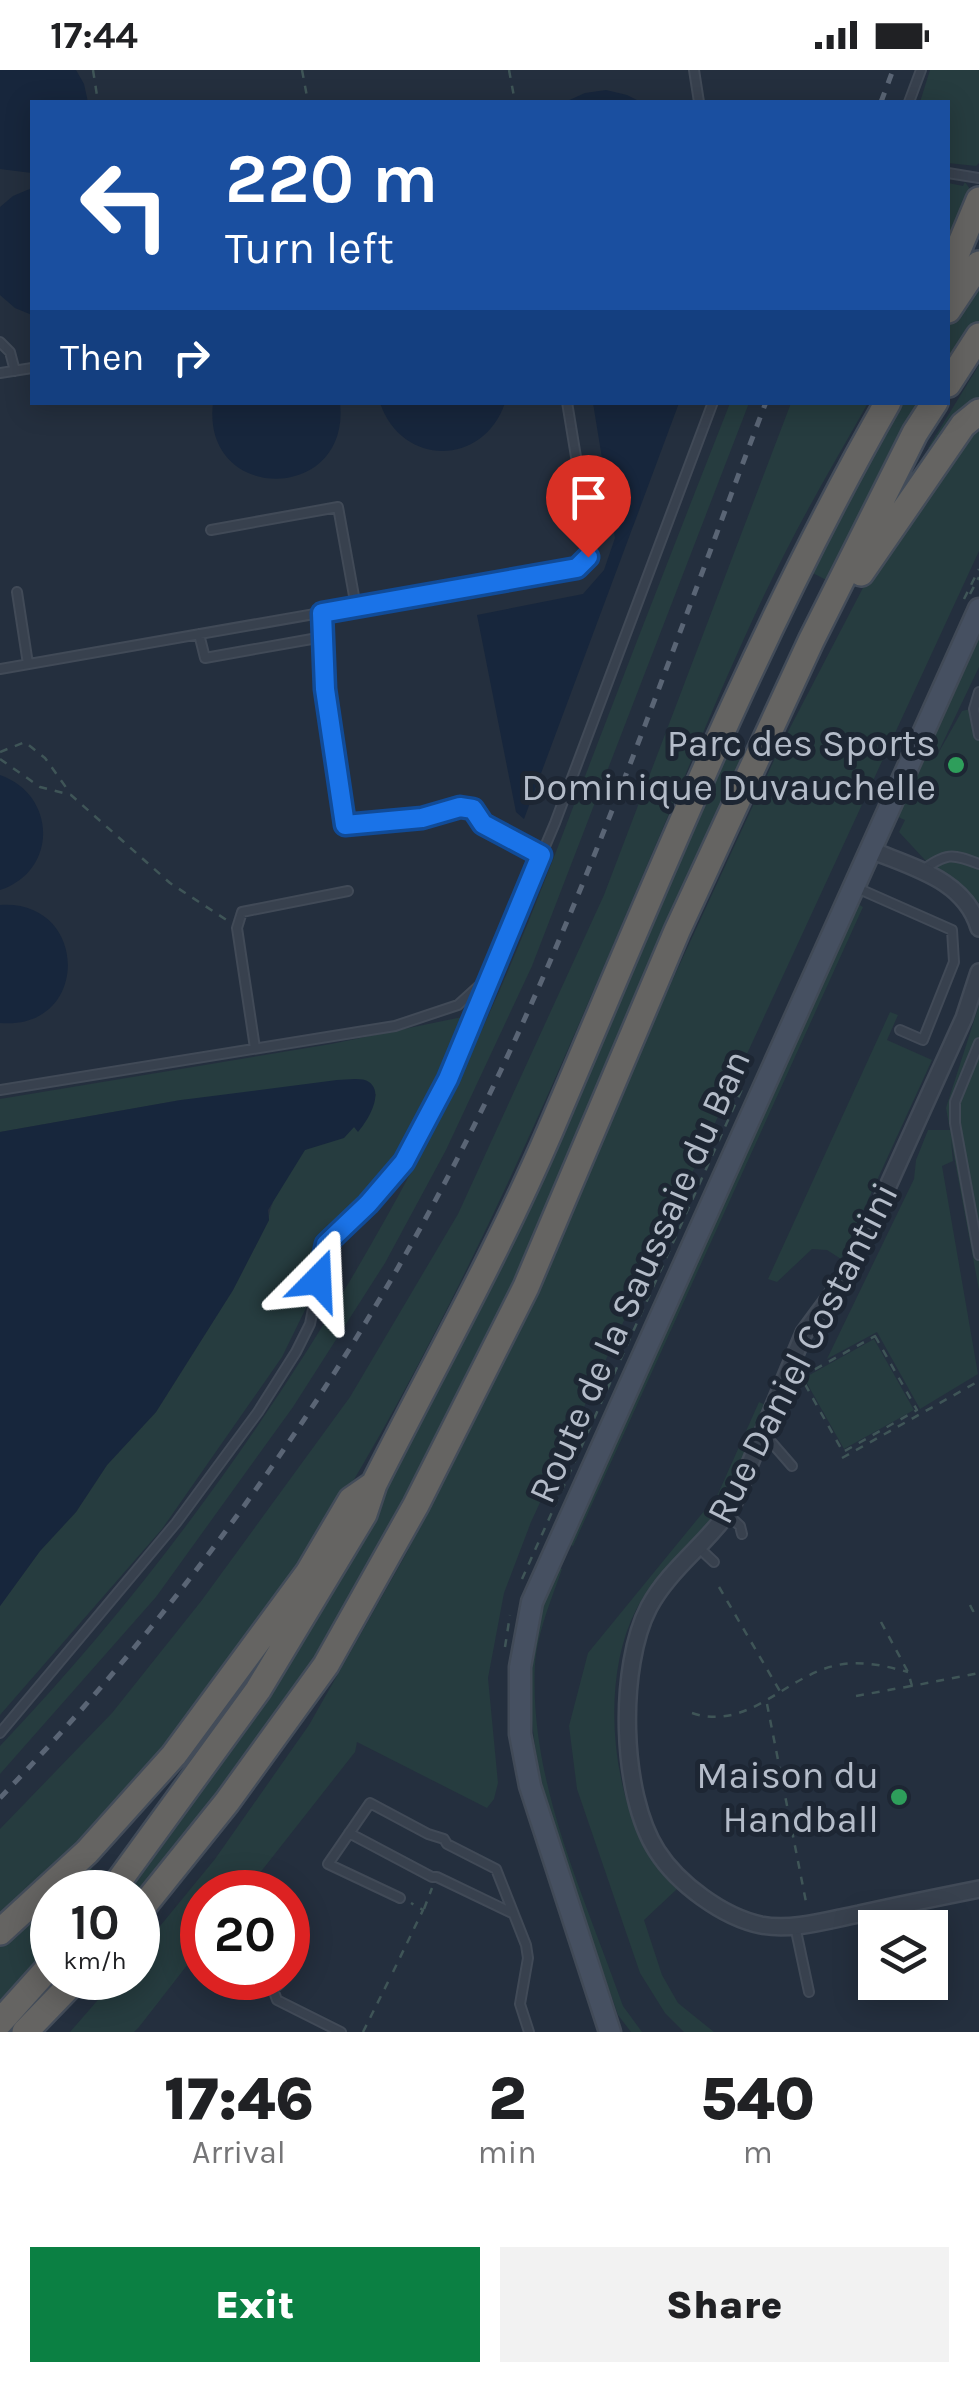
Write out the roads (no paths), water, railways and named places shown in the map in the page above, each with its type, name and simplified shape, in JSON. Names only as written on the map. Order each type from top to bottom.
[{"type":"highway","points":[[950,269],[979,200]]},
{"type":"highway","points":[[950,307],[979,264]]},
{"type":"highway","points":[[950,381],[979,336]]},
{"type":"highway","points":[[127,1870],[258,1690],[364,1514],[374,1484],[486,1267],[549,1134],[636,922],[746,676],[827,510],[886,405]]},
{"type":"highway","points":[[160,1885],[326,1665],[416,1505],[526,1287],[676,931],[811,641],[915,433],[933,405]]},
{"type":"highway","points":[[811,641],[828,627],[869,559],[962,426],[979,412]]},
{"type":"highway","points":[[0,1932],[88,1852],[174,1755],[308,1573],[351,1500],[374,1484]]},
{"type":"highway","points":[[0,2022],[30,1989]]},
{"type":"highway","points":[[25,2032],[56,2000]]},
{"type":"highway","points":[[44,2032],[74,2000]]},
{"type":"main road","name":"Route de la Saussaie du Ban","points":[[600,1994],[530,1786],[520,1734],[520,1668],[532,1602],[979,609]]},
{"type":"main road","points":[[600,1994],[610,2032]]},
{"type":"main road","points":[[600,1994],[624,2032]]},
{"type":"street","points":[[871,850],[946,881],[973,908],[979,928]]},
{"type":"street","name":"Rue Daniel Costantini","points":[[979,972],[964,1018],[849,1272],[804,1334],[727,1514],[648,1608],[632,1661],[626,1728],[630,1764],[656,1851],[678,1876],[714,1905],[762,1925],[795,1926],[979,1889]]},
{"type":"lane","points":[[694,70],[700,100]]},
{"type":"lane","points":[[911,100],[921,70]]},
{"type":"lane","points":[[950,173],[979,178]]},
{"type":"lane","points":[[0,342],[10,352],[16,371]]},
{"type":"lane","points":[[0,374],[30,368]]},
{"type":"lane","points":[[0,669],[577,568],[588,557],[590,542],[567,405]]},
{"type":"lane","points":[[0,1732],[176,1524],[287,1367],[310,1324],[326,1244],[404,1162],[448,1079],[541,855],[712,405]]},
{"type":"lane","points":[[212,530],[338,506],[356,607]]},
{"type":"lane","points":[[17,592],[28,664]]},
{"type":"lane","points":[[322,613],[325,689],[345,825],[422,818],[460,807],[473,809],[483,824],[541,855]]},
{"type":"lane","points":[[199,634],[205,658],[322,637]]},
{"type":"lane","points":[[979,692],[974,709],[979,735]]},
{"type":"lane","points":[[921,871],[939,858],[954,854],[979,864]]},
{"type":"lane","points":[[854,886],[952,930],[954,962],[923,1040],[900,1030]]},
{"type":"lane","points":[[255,1048],[238,928],[242,912],[348,891]]},
{"type":"lane","points":[[0,1090],[395,1026],[458,1005],[490,976]]},
{"type":"lane","points":[[979,1043],[955,1102],[979,1255]]},
{"type":"lane","points":[[759,1439],[772,1444],[792,1466]]},
{"type":"lane","points":[[727,1514],[740,1526],[742,1534]]},
{"type":"lane","points":[[698,1547],[714,1562]]},
{"type":"lane","points":[[400,1898],[328,1864],[370,1803],[428,1834],[444,1838],[447,1844],[496,1869],[522,1932],[528,1958],[520,2004],[530,2032]]},
{"type":"lane","points":[[349,1833],[432,1878],[512,1913]]},
{"type":"lane","points":[[795,1926],[808,1992]]},
{"type":"lane","points":[[277,2000],[341,2032]]},
{"type":"water","points":[[0,70],[76,70],[88,100],[30,100],[30,173],[0,169]]},
{"type":"water","points":[[606,90],[637,100],[569,100]]},
{"type":"water","points":[[30,189],[30,314],[0,295],[0,207]]},
{"type":"water","points":[[213,405],[340,405],[337,436],[323,460],[301,474],[276,479],[251,474],[229,460],[215,436]]},
{"type":"water","points":[[382,405],[504,405],[494,424],[462,448],[423,448],[391,424]]},
{"type":"water","points":[[593,405],[678,405],[524,819],[516,812],[477,615],[583,594],[604,570],[615,538]]},
{"type":"water","points":[[0,775],[19,785],[32,799],[43,833],[41,851],[32,867],[0,890]]},
{"type":"water","points":[[0,905],[30,909],[51,922],[64,942],[68,965],[64,988],[51,1007],[30,1020],[0,1023]]},
{"type":"water","points":[[362,1080],[373,1087],[375,1100],[366,1122],[358,1132],[354,1127],[344,1138],[305,1150],[268,1210],[269,1220],[233,1290],[156,1412],[107,1465],[76,1512],[40,1551],[0,1606],[0,1132],[181,1100]]},
{"type":"railway","points":[[882,100],[893,70]]},
{"type":"railway","points":[[0,1798],[76,1716],[216,1544],[341,1362],[399,1267],[501,1070],[573,906],[765,405]]},
{"type":"place","name":"Parc des Sports Dominique Duvauchelle","points":[[956,765]]},
{"type":"place","name":"Maison du Handball","points":[[899,1797]]}]
